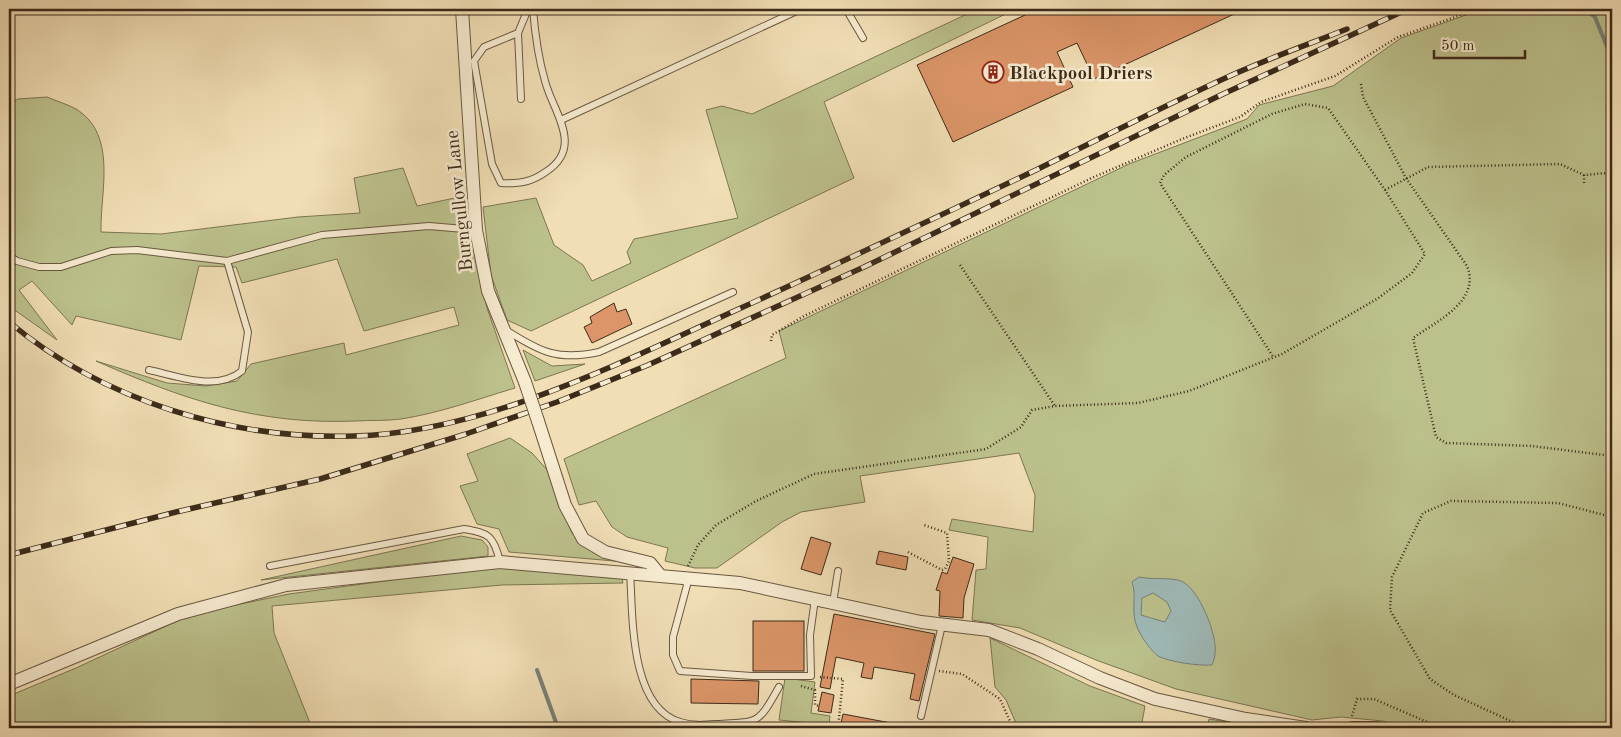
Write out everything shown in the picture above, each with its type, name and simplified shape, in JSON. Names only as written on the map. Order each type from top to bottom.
[{"type":"street","name":"Burngullow Lane","points":[[462,9],[476,230],[488,291],[525,382],[565,505],[583,539],[605,552],[650,563],[659,574]]},
{"type":"street","points":[[9,684],[178,614],[286,586],[500,562],[659,574],[740,583],[942,625],[989,630],[1038,649],[1100,678],[1155,699],[1246,719],[1306,728]]},
{"type":"street","points":[[1352,725],[1378,728]]},
{"type":"lane","points":[[521,99],[518,33],[528,9]]},
{"type":"lane","points":[[518,33],[484,47],[474,61],[492,164],[500,183],[515,184],[534,181],[553,167],[564,155],[564,135],[561,120],[545,83],[535,42],[533,9]]},
{"type":"lane","points":[[561,120],[801,9]]},
{"type":"lane","points":[[846,9],[863,38]]},
{"type":"lane","points":[[9,256],[17,262],[39,267],[61,267],[111,251],[137,250],[227,261],[322,235],[429,226],[476,230]]},
{"type":"lane","points":[[149,370],[208,382],[231,380],[242,371],[248,332],[227,261]]},
{"type":"lane","points":[[503,328],[529,344],[554,355],[577,357],[599,352],[733,292]]},
{"type":"lane","points":[[270,566],[464,529],[480,532],[492,538],[500,562]]},
{"type":"lane","points":[[834,603],[838,571]]},
{"type":"lane","points":[[630,572],[638,669],[645,689],[667,715],[678,722],[696,727],[750,722],[762,716],[779,687]]},
{"type":"lane","points":[[685,577],[687,585],[673,636],[673,654],[680,671],[752,676],[811,676],[810,635],[815,599]]},
{"type":"lane","points":[[922,716],[942,625]]},
{"type":"path","points":[[771,341],[772,335],[804,316],[1026,209],[1136,159],[1240,118],[1261,102],[1335,76],[1398,37],[1478,9]]},
{"type":"path","points":[[1361,84],[1363,97],[1406,178],[1467,266],[1471,276],[1463,302],[1412,338],[1436,436],[1446,443],[1532,446],[1612,456]]},
{"type":"path","points":[[685,577],[691,557],[698,545],[716,525],[756,501],[814,474],[986,449],[1022,427],[1032,410],[1056,406],[1138,403],[1189,391],[1274,358],[1377,300],[1412,272],[1425,254],[1385,190],[1328,108],[1305,104],[1272,114],[1186,157],[1164,175],[1160,183],[1274,358]]},
{"type":"path","points":[[1385,190],[1428,167],[1560,164],[1584,175],[1607,173]]},
{"type":"path","points":[[1584,175],[1584,185]]},
{"type":"path","points":[[960,265],[1056,406]]},
{"type":"path","points":[[1526,728],[1454,695],[1430,679],[1390,610],[1392,577],[1423,513],[1451,501],[1558,502],[1612,517]]},
{"type":"path","points":[[908,552],[942,570],[946,569],[949,561],[947,533],[924,525]]},
{"type":"path","points":[[932,670],[962,674],[1000,700],[1013,728]]},
{"type":"path","points":[[811,676],[843,679],[838,728]]},
{"type":"path","points":[[779,687],[804,687],[815,690],[815,705],[819,706]]},
{"type":"path","points":[[1352,725],[1357,699],[1374,699],[1441,728]]},
{"type":"green space","points":[[978,9],[1016,9],[824,102],[854,178],[531,331],[507,320],[491,275],[483,207],[536,198],[554,245],[583,265],[592,281],[631,263],[627,252],[634,239],[738,218],[706,110],[722,106],[752,114]]},
{"type":"green space","points":[[1483,9],[1606,9],[1612,23],[1612,728],[1406,728],[1383,721],[1341,717],[1312,720],[1176,689],[1096,660],[1020,628],[972,620],[976,570],[986,569],[988,537],[949,530],[952,519],[1033,532],[1035,495],[1019,453],[860,476],[865,502],[801,512],[782,522],[717,568],[695,568],[665,561],[668,548],[627,537],[612,527],[596,501],[579,505],[564,459],[786,358],[779,331],[1129,164],[1247,119],[1259,105],[1333,86],[1401,38]]},
{"type":"green space","points":[[47,97],[76,109],[89,120],[97,134],[102,149],[104,165],[101,232],[161,234],[298,217],[360,213],[354,178],[403,168],[417,206],[464,196],[487,308],[515,388],[444,409],[401,419],[320,421],[286,419],[222,407],[191,398],[96,361],[167,383],[206,386],[237,381],[251,364],[344,343],[346,355],[459,325],[454,307],[364,331],[337,259],[242,283],[236,267],[199,266],[181,340],[76,316],[72,325],[32,281],[19,290],[57,340],[9,306],[9,104],[18,99]]},
{"type":"green space","points":[[523,350],[552,366],[585,364],[535,381]]},
{"type":"green space","points":[[510,438],[532,453],[549,472],[572,533],[587,549],[626,562],[509,552],[499,529],[477,524],[460,486],[478,481],[467,454]]},
{"type":"green space","points":[[461,536],[482,540],[488,547],[488,556],[261,580]]},
{"type":"green space","points":[[487,567],[622,578],[623,583],[502,585],[272,606],[274,633],[312,728],[9,728],[9,696],[76,668],[192,614],[289,594]]},
{"type":"green space","points":[[990,638],[1090,686],[1145,706],[1141,728],[1018,728],[1006,700],[995,687]]},
{"type":"green space","points":[[785,678],[815,682],[811,713],[830,716],[829,725],[779,720]]},
{"type":"green space","points":[[1209,719],[1264,728],[1207,728]]},
{"type":"water","points":[[1139,577],[1177,580],[1188,585],[1200,602],[1210,625],[1215,646],[1215,657],[1212,665],[1176,662],[1158,656],[1148,646],[1136,624],[1132,582]],"holes":[[[1153,593],[1167,602],[1171,611],[1165,622],[1141,615],[1142,598]]]},
{"type":"building","name":"Blackpool Driers","points":[[1038,9],[1245,9],[1094,79],[1077,43],[1057,52],[1073,87],[953,142],[917,65]]},
{"type":"building","points":[[614,303],[617,312],[626,309],[632,324],[592,343],[584,327],[592,323],[590,317]]},
{"type":"building","points":[[811,537],[831,543],[821,575],[801,569]]},
{"type":"building","points":[[879,551],[908,557],[906,570],[876,564]]},
{"type":"building","points":[[953,557],[974,564],[964,598],[963,618],[939,616],[940,591],[936,590],[942,572],[947,574]]},
{"type":"building","points":[[834,614],[935,634],[919,701],[910,699],[915,674],[874,667],[872,679],[861,677],[864,663],[836,657],[830,689],[820,687]]},
{"type":"building","points":[[753,621],[804,621],[804,671],[753,671]]},
{"type":"building","points":[[691,679],[759,681],[758,704],[691,703]]},
{"type":"building","points":[[822,692],[834,695],[831,713],[818,711]]},
{"type":"building","points":[[843,714],[891,723],[890,728],[840,728]]},
{"type":"waterway","points":[[1584,9],[1595,17],[1612,59]]},
{"type":"waterway","points":[[537,670],[558,728]]},
{"type":"railway","points":[[9,555],[176,512],[320,479],[466,434],[557,402],[648,365],[864,267],[1223,94],[1408,9]]},
{"type":"railway","points":[[9,322],[46,350],[86,374],[128,394],[171,410],[216,423],[262,431],[354,436],[402,432],[451,423],[500,409],[548,392],[643,353],[922,224],[1232,75],[1347,29]]},
{"type":"place","name":"Blackpool Driers","points":[[993,72]]}]
